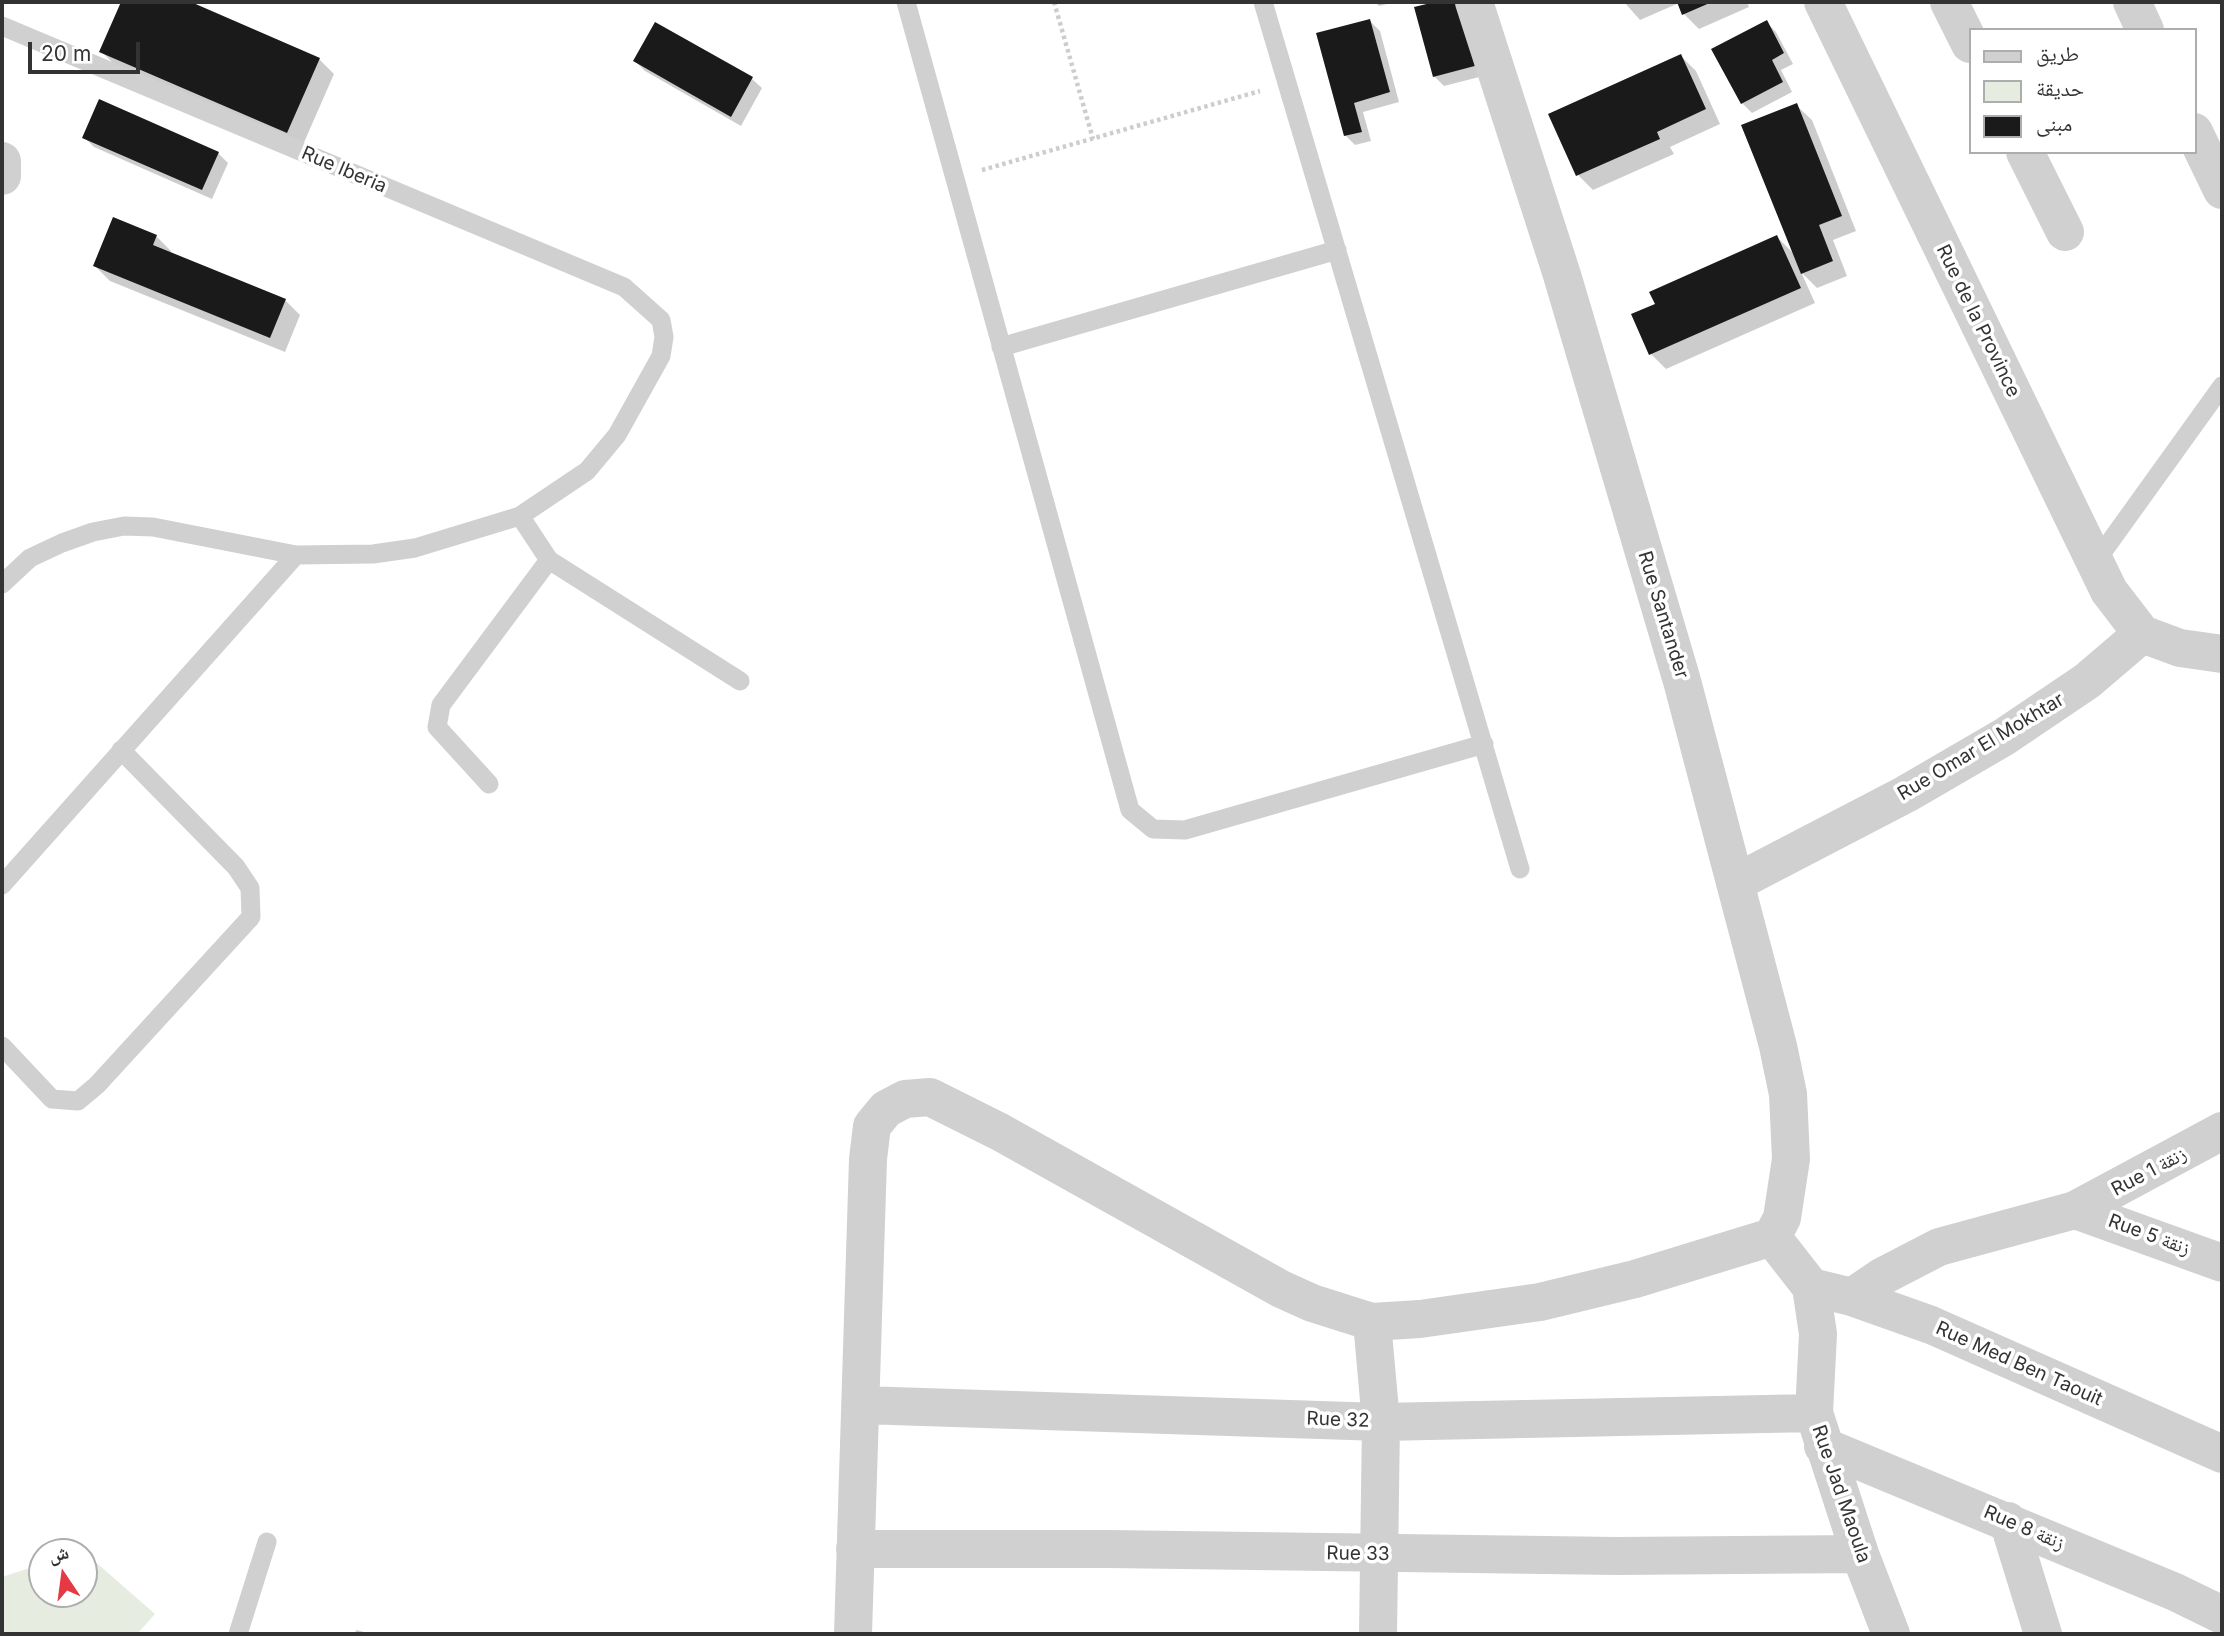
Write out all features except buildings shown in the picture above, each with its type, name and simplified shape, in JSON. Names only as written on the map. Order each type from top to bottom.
[{"type":"street","name":"Rue Santander","points":[[1474,2],[1558,262],[1682,681],[1788,1094],[1791,1159],[1782,1218],[1772,1237]]},
{"type":"street","name":"Rue de la Province","points":[[1823,2],[2094,564],[2115,600],[2142,634]]},
{"type":"street","points":[[1949,2],[1968,40]]},
{"type":"street","points":[[2132,2],[2144,28]]},
{"type":"street","points":[[2196,136],[2222,190]]},
{"type":"street","points":[[2026,154],[2065,232]]},
{"type":"street","points":[[2,161],[2,176]]},
{"type":"street","name":"Rue Omar El Mokhtar","points":[[1735,883],[1882,807],[2004,737],[2095,675],[2142,634]]},
{"type":"street","points":[[2142,634],[2180,648],[2222,654]]},
{"type":"street","points":[[853,1634],[862,1405],[863,1241],[871,1137],[873,1126],[886,1109],[905,1100],[930,1097],[1000,1132],[1281,1289],[1311,1303],[1372,1322],[1420,1319],[1540,1302],[1635,1279],[1772,1237]]},
{"type":"street","name":"Rue 1 زنقة","points":[[1852,1297],[1883,1276],[1939,1247],[2075,1210],[2222,1131]]},
{"type":"street","name":"Rue 5 زنقة","points":[[2075,1210],[2222,1262]]},
{"type":"street","name":"Rue Jad Maoula","points":[[1772,1237],[1811,1287],[1818,1334],[1818,1429],[1860,1554],[1891,1634]]},
{"type":"street","name":"Rue Med Ben Taouit","points":[[1811,1287],[1852,1297],[1931,1325],[2222,1454]]},
{"type":"street","points":[[1372,1322],[1381,1422],[1378,1634]]},
{"type":"street","name":"Rue 32","points":[[862,1405],[1381,1422],[1818,1429]]},
{"type":"street","name":"Rue 8 زنقة","points":[[1818,1429],[2008,1521],[2222,1615]]},
{"type":"street","points":[[2008,1521],[2043,1634]]},
{"type":"street","name":"Rue 33","points":[[855,1549],[1108,1549],[1381,1554],[1860,1554]]},
{"type":"lane","points":[[906,2],[1123,796],[1130,810],[1140,821],[1161,831],[1185,830],[1484,744]]},
{"type":"lane","points":[[1263,2],[1520,869]]},
{"type":"lane","name":"Rue Iberia","points":[[2,26],[624,287],[661,320],[664,337],[661,356],[617,435],[587,471],[520,516]]},
{"type":"lane","points":[[1001,346],[1337,250]]},
{"type":"lane","points":[[2094,564],[2222,386]]},
{"type":"lane","points":[[2,584],[30,558],[93,532],[124,526],[153,527],[296,555],[373,554],[415,548],[463,536],[520,516],[549,560],[740,681]]},
{"type":"lane","points":[[2,885],[296,555]]},
{"type":"lane","points":[[489,784],[437,727],[441,705],[549,560]]},
{"type":"lane","points":[[2,1046],[52,1099],[78,1101],[97,1085],[251,917],[250,888],[236,867],[121,751]]},
{"type":"lane","points":[[238,1634],[267,1542]]},
{"type":"path","points":[[1054,2],[1093,139]]},
{"type":"path","points":[[954,178],[1287,83]]},
{"type":"green space","points":[[98,1564],[155,1614],[137,1634],[2,1634],[2,1577],[28,1569],[28,1608],[98,1608]]}]
